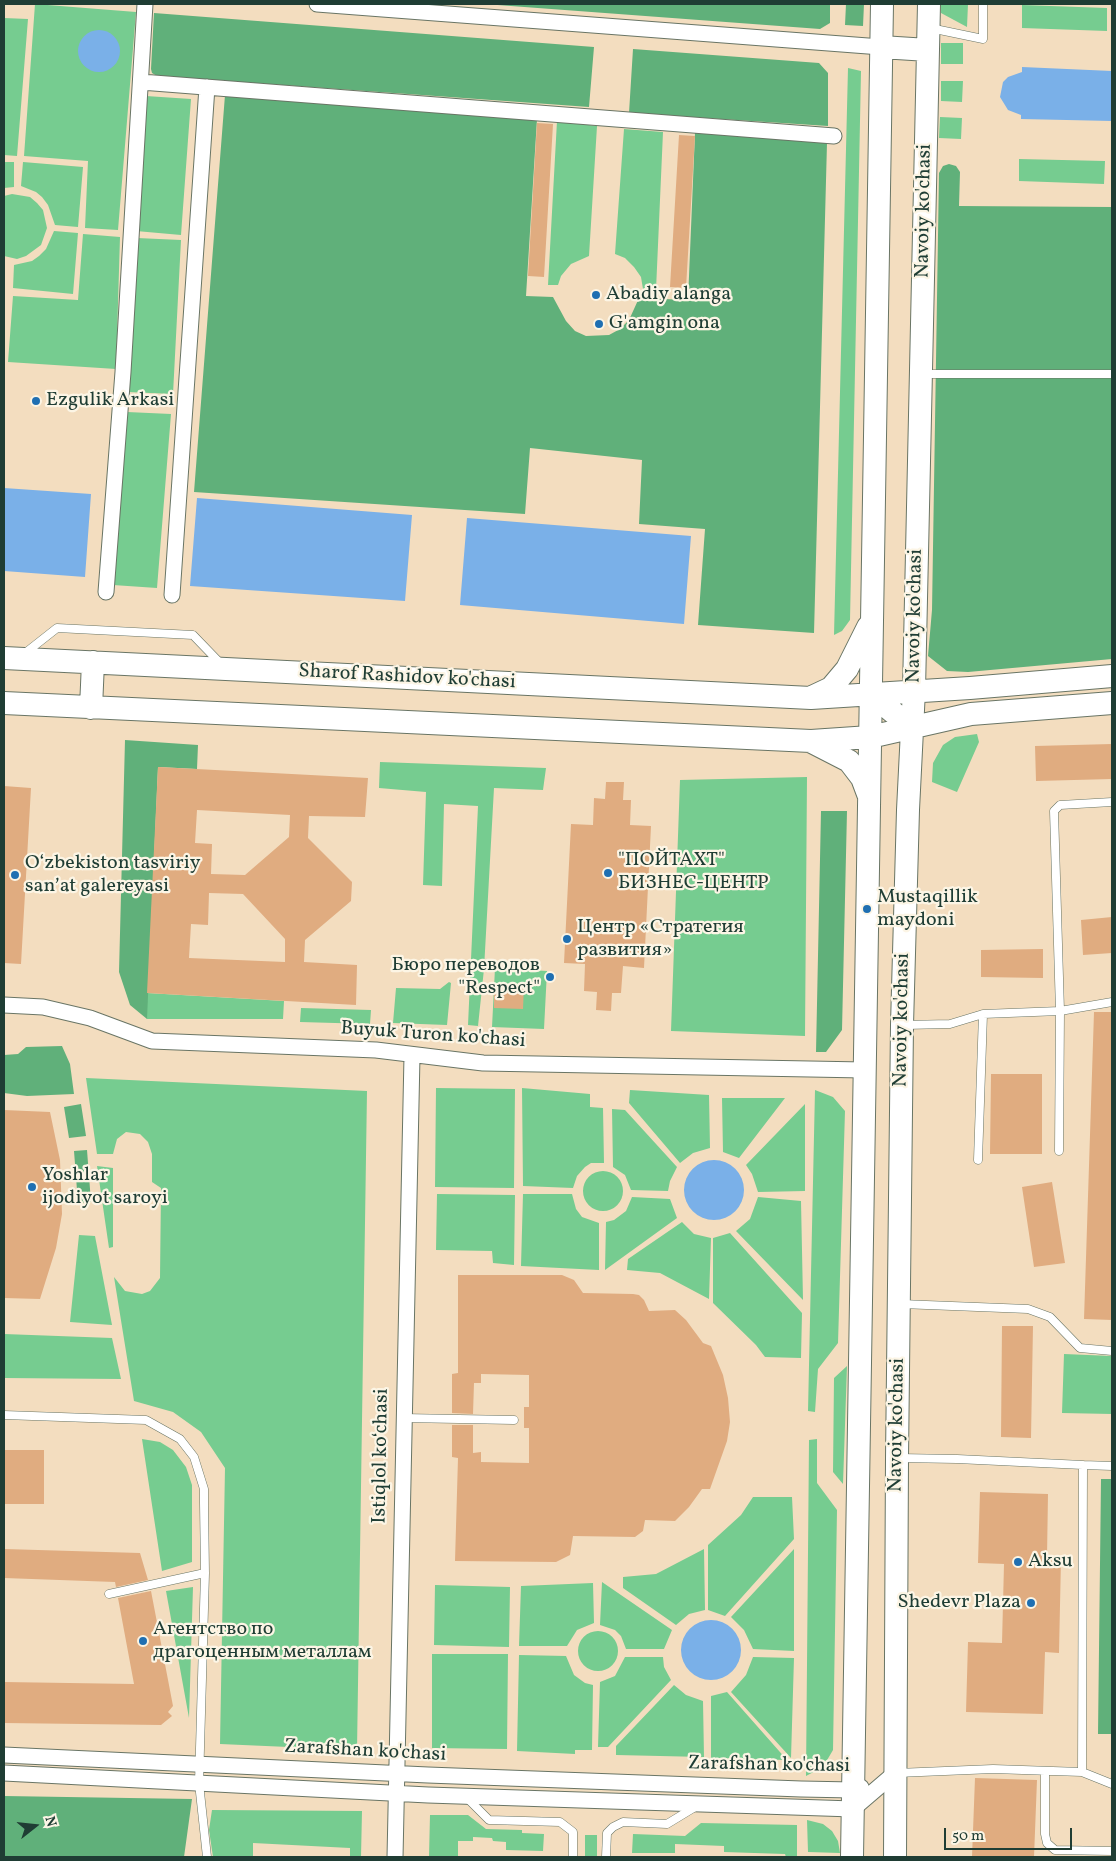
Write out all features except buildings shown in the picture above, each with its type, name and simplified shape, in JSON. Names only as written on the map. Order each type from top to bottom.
[{"type":"main road","points":[[882,4],[881,47],[928,50]]},
{"type":"main road","name":"Navoiy ko'chasi","points":[[895,1857],[902,1025],[914,690],[929,4]]},
{"type":"main road","name":"Navoiy ko'chasi","points":[[852,1857],[881,47]]},
{"type":"main road","points":[[811,698],[831,688],[847,669],[864,638],[872,613]]},
{"type":"main road","name":"Sharof Rashidov ko'chasi","points":[[11,658],[811,698],[914,690],[970,688],[1112,676]]},
{"type":"main road","points":[[91,708],[93,662]]},
{"type":"main road","points":[[871,694],[912,728]]},
{"type":"main road","points":[[4,704],[811,741],[870,737],[972,714],[1112,703]]},
{"type":"main road","points":[[811,741],[849,761],[862,778],[869,797]]},
{"type":"street","points":[[106,592],[123,372],[145,4]]},
{"type":"street","points":[[318,4],[881,47]]},
{"type":"street","points":[[141,82],[834,136]]},
{"type":"street","points":[[172,595],[207,87]]},
{"type":"street","name":"Buyuk Turon ko'chasi","points":[[4,1005],[43,1007],[90,1018],[152,1041],[376,1050],[412,1056],[482,1063],[864,1070]]},
{"type":"street","name":"Istiqlol ko‘chasi","points":[[395,1857],[412,1056]]},
{"type":"street","name":"Zarafshan ko'chasi","points":[[4,1755],[853,1799]]},
{"type":"street","name":"Zarafshan ko'chasi","points":[[4,1773],[396,1794],[701,1804],[853,1799],[896,1774]]},
{"type":"lane","points":[[928,28],[983,39],[983,4]]},
{"type":"lane","points":[[922,374],[1112,374]]},
{"type":"lane","points":[[11,658],[57,628],[193,635],[226,669]]},
{"type":"lane","points":[[1059,1151],[1060,1011],[1054,812],[1060,805],[1112,802]]},
{"type":"lane","points":[[902,1025],[950,1024],[982,1014],[1060,1011],[1112,1002]]},
{"type":"lane","points":[[978,1160],[982,1014]]},
{"type":"lane","points":[[899,1304],[1028,1309],[1050,1317],[1080,1348],[1112,1350]]},
{"type":"lane","points":[[4,1416],[146,1420],[180,1439],[194,1457],[204,1488],[205,1573],[199,1783],[207,1857]]},
{"type":"lane","points":[[403,1418],[514,1420]]},
{"type":"lane","points":[[897,1458],[957,1458],[1112,1466]]},
{"type":"lane","points":[[1082,1772],[1083,1465]]},
{"type":"lane","points":[[109,1594],[205,1573]]},
{"type":"lane","points":[[896,1774],[993,1769],[1082,1772],[1112,1784]]},
{"type":"lane","points":[[1045,1772],[1045,1834],[1048,1843],[1055,1850],[1112,1850]]},
{"type":"lane","points":[[466,1797],[489,1820],[560,1822],[573,1832],[573,1857]]},
{"type":"lane","points":[[606,1857],[607,1833],[612,1827],[623,1822],[667,1824],[701,1804]]},
{"type":"green space","points":[[35,4],[136,12],[118,230],[85,228],[88,161],[24,156]]},
{"type":"green space","points":[[484,4],[830,4],[830,23],[820,29]]},
{"type":"green space","points":[[846,4],[864,4],[863,26],[845,25]]},
{"type":"green space","points":[[941,4],[968,4],[967,27],[941,13]]},
{"type":"green space","points":[[1022,5],[1107,8],[1107,31],[1022,28]]},
{"type":"green space","points":[[154,13],[594,47],[589,107],[157,76],[152,73],[151,69]]},
{"type":"green space","points":[[4,18],[28,19],[17,156],[4,155]]},
{"type":"green space","points":[[941,43],[963,43],[963,64],[941,64]]},
{"type":"green space","points":[[633,49],[819,63],[828,73],[828,126],[629,113]]},
{"type":"green space","points":[[848,68],[861,71],[850,620],[842,631],[834,635]]},
{"type":"green space","points":[[941,81],[963,81],[962,102],[941,101]]},
{"type":"green space","points":[[225,95],[537,119],[526,296],[553,297],[566,321],[575,331],[586,336],[609,335],[620,329],[629,320],[639,298],[688,300],[695,133],[827,143],[814,633],[698,625],[705,529],[639,524],[642,460],[530,448],[525,514],[194,492]]},
{"type":"green space","points":[[146,96],[191,99],[181,235],[136,231]]},
{"type":"green space","points":[[940,117],[962,118],[961,139],[939,138]]},
{"type":"green space","points":[[557,121],[597,126],[589,256],[571,264],[561,276],[558,285],[548,285]]},
{"type":"green space","points":[[624,129],[663,132],[656,290],[643,289],[641,277],[634,267],[625,258],[615,254]]},
{"type":"green space","points":[[1019,159],[1105,161],[1104,184],[1019,181]]},
{"type":"green space","points":[[4,162],[14,162],[14,187],[4,188]]},
{"type":"green space","points":[[23,162],[83,167],[78,227],[55,225],[48,205],[42,197],[36,192],[21,186]]},
{"type":"green space","points":[[949,164],[956,166],[960,172],[959,206],[1112,207],[1112,659],[968,672],[947,671],[928,656],[932,610],[939,173],[943,166]]},
{"type":"green space","points":[[12,194],[30,197],[37,203],[43,210],[47,228],[41,245],[26,256],[17,259],[4,256],[4,196]]},
{"type":"green space","points":[[54,231],[78,233],[73,294],[13,288],[14,265],[32,261],[39,256],[46,249]]},
{"type":"green space","points":[[83,234],[120,237],[116,369],[8,362],[13,296],[78,300]]},
{"type":"green space","points":[[137,238],[181,240],[173,394],[128,392]]},
{"type":"green space","points":[[127,412],[171,414],[157,588],[113,585]]},
{"type":"green space","points":[[977,734],[979,742],[957,792],[932,782],[933,763],[943,745],[955,737]]},
{"type":"green space","points":[[125,740],[198,745],[197,769],[158,767],[147,1019],[130,1005],[119,972]]},
{"type":"green space","points":[[380,762],[546,768],[543,790],[494,788],[484,969],[478,1026],[468,1025],[478,806],[444,804],[442,886],[423,885],[426,792],[379,788]]},
{"type":"green space","points":[[807,777],[805,1036],[671,1031],[680,780]]},
{"type":"green space","points":[[821,811],[847,811],[842,1030],[826,1052],[816,1052]]},
{"type":"green space","points":[[495,968],[547,971],[544,1029],[492,1027]]},
{"type":"green space","points":[[449,982],[451,983],[447,1025],[393,1023],[396,988],[440,989]]},
{"type":"green space","points":[[147,993],[284,1001],[283,1019],[147,1019]]},
{"type":"green space","points":[[301,1008],[371,1010],[370,1024],[300,1022]]},
{"type":"green space","points":[[62,1046],[70,1064],[74,1094],[27,1096],[4,1093],[4,1055],[18,1054],[26,1047]]},
{"type":"green space","points":[[86,1078],[367,1091],[357,1750],[220,1744],[225,1468],[201,1432],[173,1412],[134,1401],[114,1277],[125,1291],[142,1294],[150,1291],[160,1278],[161,1188],[152,1182],[152,1154],[148,1142],[140,1134],[126,1132],[117,1139],[113,1154],[97,1154]]},
{"type":"green space","points":[[436,1088],[515,1089],[514,1188],[435,1187]]},
{"type":"green space","points":[[522,1088],[590,1094],[590,1107],[603,1108],[604,1163],[591,1163],[585,1167],[577,1176],[573,1188],[523,1186]]},
{"type":"green space","points":[[630,1090],[709,1095],[710,1148],[693,1153],[680,1163],[629,1103]]},
{"type":"green space","points":[[815,1090],[833,1097],[845,1111],[838,1343],[818,1369],[815,1412],[808,1411]]},
{"type":"green space","points":[[722,1098],[785,1098],[739,1158],[723,1152]]},
{"type":"green space","points":[[81,1104],[86,1136],[69,1138],[64,1107]]},
{"type":"green space","points":[[805,1104],[805,1191],[758,1192],[752,1174],[746,1165]]},
{"type":"green space","points":[[612,1109],[625,1110],[677,1167],[670,1181],[668,1191],[631,1190],[625,1175],[613,1167]]},
{"type":"green space","points":[[87,1150],[91,1202],[78,1203],[74,1151]]},
{"type":"green space","points":[[97,1166],[113,1168],[113,1247],[109,1248]]},
{"type":"green space","points":[[603,1171],[617,1177],[623,1191],[617,1205],[603,1211],[589,1205],[583,1191],[589,1177]]},
{"type":"green space","points":[[437,1194],[515,1195],[514,1265],[493,1263],[492,1251],[436,1250]]},
{"type":"green space","points":[[523,1194],[572,1194],[576,1209],[582,1217],[599,1223],[599,1270],[521,1266]]},
{"type":"green space","points":[[632,1197],[670,1199],[677,1218],[605,1270],[606,1222],[614,1220],[626,1211]]},
{"type":"green space","points":[[758,1197],[801,1201],[803,1300],[736,1231],[750,1219]]},
{"type":"green space","points":[[682,1222],[694,1234],[711,1238],[709,1299],[660,1273],[627,1270],[628,1259]]},
{"type":"green space","points":[[730,1233],[802,1313],[801,1358],[765,1357],[756,1345],[713,1303],[713,1238]]},
{"type":"green space","points":[[79,1235],[95,1236],[112,1325],[70,1322]]},
{"type":"green space","points":[[4,1334],[112,1338],[121,1379],[4,1378]]},
{"type":"green space","points":[[1064,1354],[1112,1356],[1112,1414],[1062,1413]]},
{"type":"green space","points":[[847,1366],[843,1484],[833,1472],[834,1378]]},
{"type":"green space","points":[[142,1439],[160,1442],[173,1450],[186,1467],[192,1485],[192,1562],[162,1571]]},
{"type":"green space","points":[[817,1439],[817,1483],[837,1510],[833,1750],[823,1767],[806,1776],[809,1440]]},
{"type":"green space","points":[[1101,1479],[1112,1479],[1112,1734],[1098,1734]]},
{"type":"green space","points":[[753,1497],[792,1497],[794,1539],[725,1616],[708,1610],[708,1545],[741,1515]]},
{"type":"green space","points":[[704,1549],[705,1610],[689,1614],[676,1625],[623,1588],[623,1577],[656,1574]]},
{"type":"green space","points":[[794,1549],[794,1651],[753,1649],[744,1630],[731,1617]]},
{"type":"green space","points":[[602,1582],[672,1630],[664,1649],[626,1649],[621,1636],[615,1630],[600,1625]]},
{"type":"green space","points":[[593,1583],[594,1623],[577,1630],[567,1646],[519,1646],[521,1586]]},
{"type":"green space","points":[[435,1585],[510,1587],[509,1647],[434,1645]]},
{"type":"green space","points":[[193,1587],[189,1718],[166,1591]]},
{"type":"green space","points":[[598,1631],[612,1637],[618,1651],[612,1665],[598,1671],[584,1665],[578,1651],[584,1637]]},
{"type":"green space","points":[[432,1654],[508,1654],[507,1749],[432,1748]]},
{"type":"green space","points":[[519,1655],[566,1656],[574,1675],[585,1683],[593,1685],[592,1750],[575,1750],[575,1754],[517,1751]]},
{"type":"green space","points":[[625,1657],[663,1657],[664,1667],[671,1680],[608,1747],[598,1747],[600,1682],[615,1676]]},
{"type":"green space","points":[[753,1657],[794,1658],[791,1758],[731,1692],[746,1675]]},
{"type":"green space","points":[[674,1685],[686,1695],[703,1701],[704,1757],[616,1755],[616,1746]]},
{"type":"green space","points":[[727,1692],[787,1760],[711,1758],[711,1696]]},
{"type":"green space","points":[[4,1796],[192,1799],[184,1857],[4,1857]]},
{"type":"green space","points":[[212,1810],[362,1811],[361,1857],[350,1857],[350,1848],[253,1843],[253,1857],[213,1857],[209,1830]]},
{"type":"green space","points":[[430,1815],[468,1815],[486,1829],[522,1830],[522,1833],[544,1834],[543,1851],[506,1850],[506,1842],[493,1841],[492,1838],[473,1837],[473,1841],[458,1841],[458,1857],[429,1857]]},
{"type":"green space","points":[[807,1820],[823,1824],[832,1831],[838,1841],[840,1853],[808,1852]]},
{"type":"green space","points":[[701,1823],[797,1825],[797,1857],[786,1857],[785,1854],[724,1852],[724,1846],[675,1844],[675,1853],[632,1853],[633,1834],[685,1836]]},
{"type":"green space","points":[[585,1835],[597,1835],[597,1857],[585,1857]]},
{"type":"water","points":[[99,30],[114,36],[120,51],[114,66],[99,72],[84,66],[78,51],[84,36]]},
{"type":"water","points":[[1022,67],[1112,71],[1112,121],[1021,119],[1021,115],[1008,110],[1000,97],[1003,82],[1008,77],[1022,72]]},
{"type":"water","points":[[4,488],[91,494],[85,577],[4,571]]},
{"type":"water","points":[[197,498],[412,515],[405,601],[190,586]]},
{"type":"water","points":[[467,518],[691,536],[684,624],[460,605]]},
{"type":"water","points":[[714,1160],[730,1165],[735,1169],[739,1174],[744,1190],[739,1206],[735,1211],[730,1215],[714,1220],[698,1215],[693,1211],[689,1206],[684,1190],[689,1174],[693,1169],[698,1165]]},
{"type":"water","points":[[711,1620],[727,1625],[732,1629],[736,1634],[741,1650],[736,1666],[732,1671],[727,1675],[711,1680],[695,1675],[690,1671],[686,1666],[681,1650],[686,1634],[690,1629],[695,1625]]},
{"type":"place","name":"Abadiy alanga","points":[[596,295]]},
{"type":"place","name":"G'amgin ona","points":[[599,324]]},
{"type":"place","name":"Ezgulik Arkasi","points":[[36,401]]},
{"type":"place","name":"\"ПОЙТАХТ\" БИЗНЕС-ЦЕНТР","points":[[608,873]]},
{"type":"place","name":"Oʻzbekiston tasviriy sanʼat galereyasi","points":[[15,875]]},
{"type":"place","name":"Mustaqillik maydoni","points":[[867,909]]},
{"type":"place","name":"Центр «Стратегия развития»","points":[[567,939]]},
{"type":"place","name":"Бюро переводов \"Respect\"","points":[[550,977]]},
{"type":"place","name":"Yoshlar ijodiyot saroyi","points":[[32,1187]]},
{"type":"place","name":"Aksu","points":[[1018,1562]]},
{"type":"place","name":"Shedevr Plaza","points":[[1031,1603]]},
{"type":"place","name":"Агентство по драгоценным металлам","points":[[143,1641]]}]
